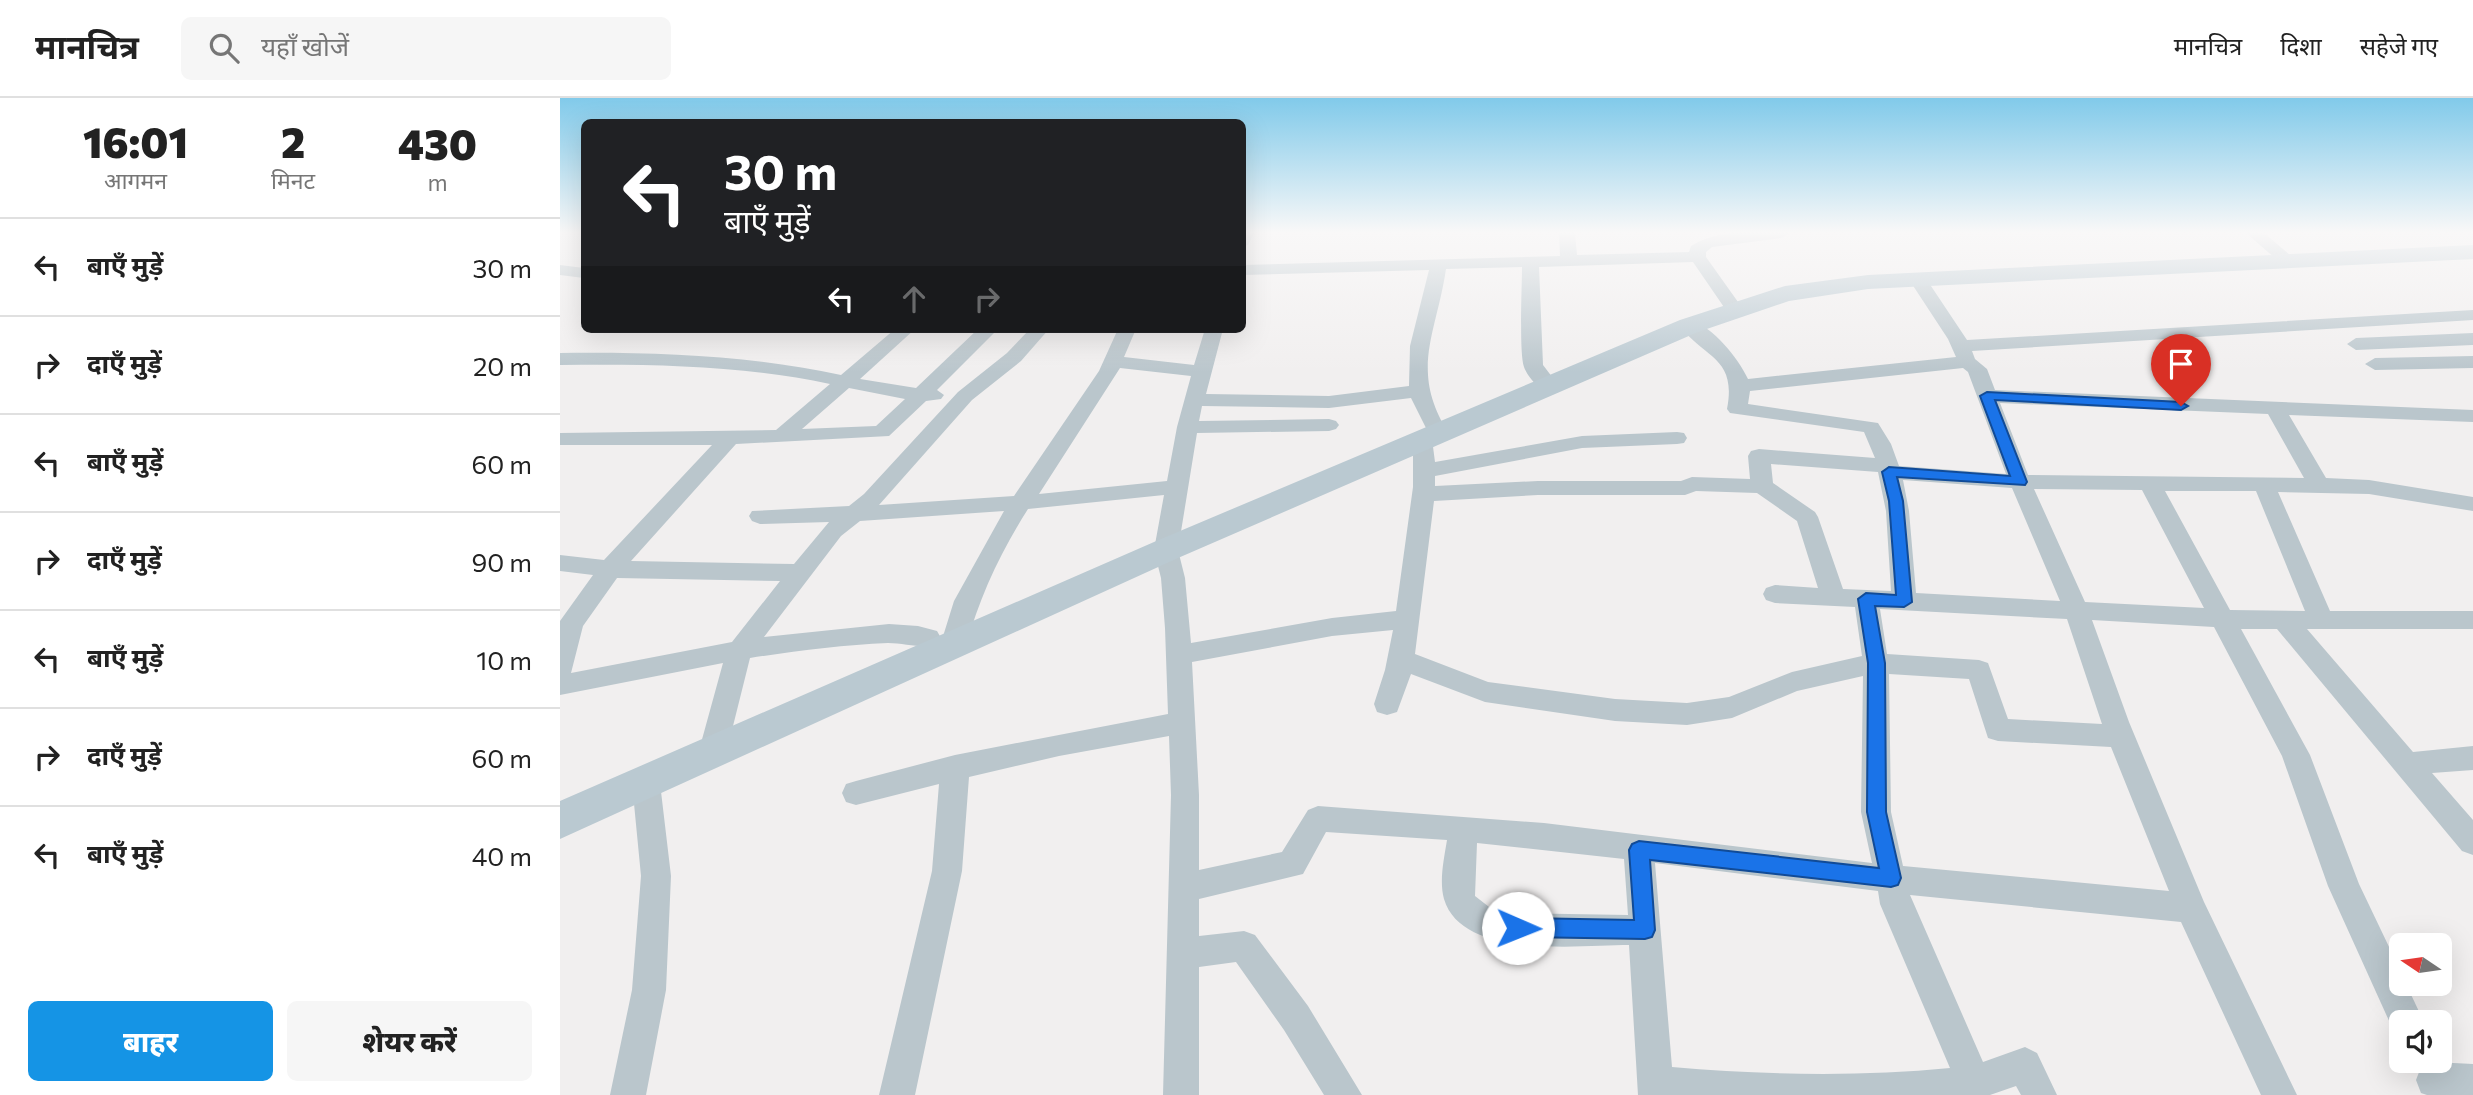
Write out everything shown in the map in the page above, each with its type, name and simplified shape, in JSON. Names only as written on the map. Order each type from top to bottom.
[{"type":"street","points":[[1387,705],[1395,686],[1407,619],[1428,452],[1419,391],[1421,340],[1436,280]]},
{"type":"street","points":[[1531,280],[1533,366],[1544,380]]},
{"type":"street","points":[[1714,280],[1730,303]]},
{"type":"street","points":[[1544,380],[1689,326],[1765,286],[1802,280]]},
{"type":"street","points":[[560,795],[716,740],[1168,541],[1428,452],[1544,380],[1730,303],[1833,285],[1899,280]]},
{"type":"street","points":[[1918,280],[1964,354],[1977,369],[2020,482],[2077,612],[2120,736],[2191,908],[2279,1095]]},
{"type":"street","points":[[1740,386],[1964,354],[2473,315]]},
{"type":"street","points":[[1689,326],[1710,343],[1728,364],[1740,386],[1737,409],[1871,426],[1881,439],[1896,501],[1904,602]]},
{"type":"street","points":[[781,436],[902,333]]},
{"type":"street","points":[[560,439],[730,438],[882,432],[985,333]]},
{"type":"street","points":[[560,821],[646,783],[716,740],[740,651],[833,531],[872,499],[965,396],[1014,357],[1036,333]]},
{"type":"street","points":[[946,637],[1001,533],[1113,362],[1125,333]]},
{"type":"street","points":[[1181,1095],[1185,795],[1179,655],[1168,541],[1187,427],[1213,333]]},
{"type":"street","points":[[2356,344],[2473,339]]},
{"type":"street","points":[[2446,340],[2472,362]]},
{"type":"street","points":[[560,359],[650,359],[780,369],[923,395],[965,396]]},
{"type":"street","points":[[1113,362],[1201,371]]},
{"type":"street","points":[[2375,364],[2472,362]]},
{"type":"street","points":[[1194,400],[1329,402],[1419,391]]},
{"type":"street","points":[[1987,396],[2473,416]]},
{"type":"street","points":[[2276,409],[2319,485]]},
{"type":"street","points":[[1187,427],[1329,425]]},
{"type":"street","points":[[560,668],[571,624],[610,569],[730,438]]},
{"type":"street","points":[[1428,452],[1677,438]]},
{"type":"street","points":[[1428,452],[1538,488],[1685,488],[1692,484],[1762,486],[1807,517],[1833,597]]},
{"type":"street","points":[[1762,486],[1759,456],[2020,482],[2369,487],[2473,503]]},
{"type":"street","points":[[2150,484],[2296,755],[2344,886],[2401,1010]]},
{"type":"street","points":[[2264,485],[2321,620]]},
{"type":"street","points":[[760,516],[851,516],[1021,504],[1177,487]]},
{"type":"street","points":[[560,563],[610,569],[800,573]]},
{"type":"street","points":[[1776,594],[2222,619],[2473,620]]},
{"type":"street","points":[[1866,599],[1876,663],[1876,812],[1896,904],[1974,1083]]},
{"type":"street","points":[[1179,655],[1332,627],[1407,619]]},
{"type":"street","points":[[2284,620],[2473,842]]},
{"type":"street","points":[[560,685],[740,651],[823,639],[910,632],[946,637]]},
{"type":"street","points":[[1400,659],[1485,692],[1510,697],[1615,710],[1687,714],[1732,707],[1791,682],[1876,663],[1979,670],[1998,730],[2120,736]]},
{"type":"street","points":[[856,793],[1101,734],[1182,723]]},
{"type":"street","points":[[2407,764],[2473,758]]},
{"type":"street","points":[[897,1095],[947,871],[955,767]]},
{"type":"street","points":[[628,1095],[649,990],[656,876],[646,783]]},
{"type":"street","points":[[1184,888],[1292,864],[1318,819],[1544,836],[1639,850],[2191,908]]},
{"type":"street","points":[[1464,829],[1458,876],[1461,902],[1473,915],[1491,924],[1518,928],[1645,930]]},
{"type":"street","points":[[1639,850],[1656,1089],[1884,1092],[1974,1083],[2025,1065],[2039,1095]]},
{"type":"street","points":[[1184,954],[1244,946],[1296,1018],[1344,1095]]},
{"type":"street","points":[[2433,1079],[2473,1082]]},
{"type":"route","points":[[1518,928],[1645,930],[1639,850],[1891,878],[1876,812],[1876,663],[1866,599],[1904,602],[1896,501],[1889,472],[2020,482],[1987,396],[2181,406]]}]
